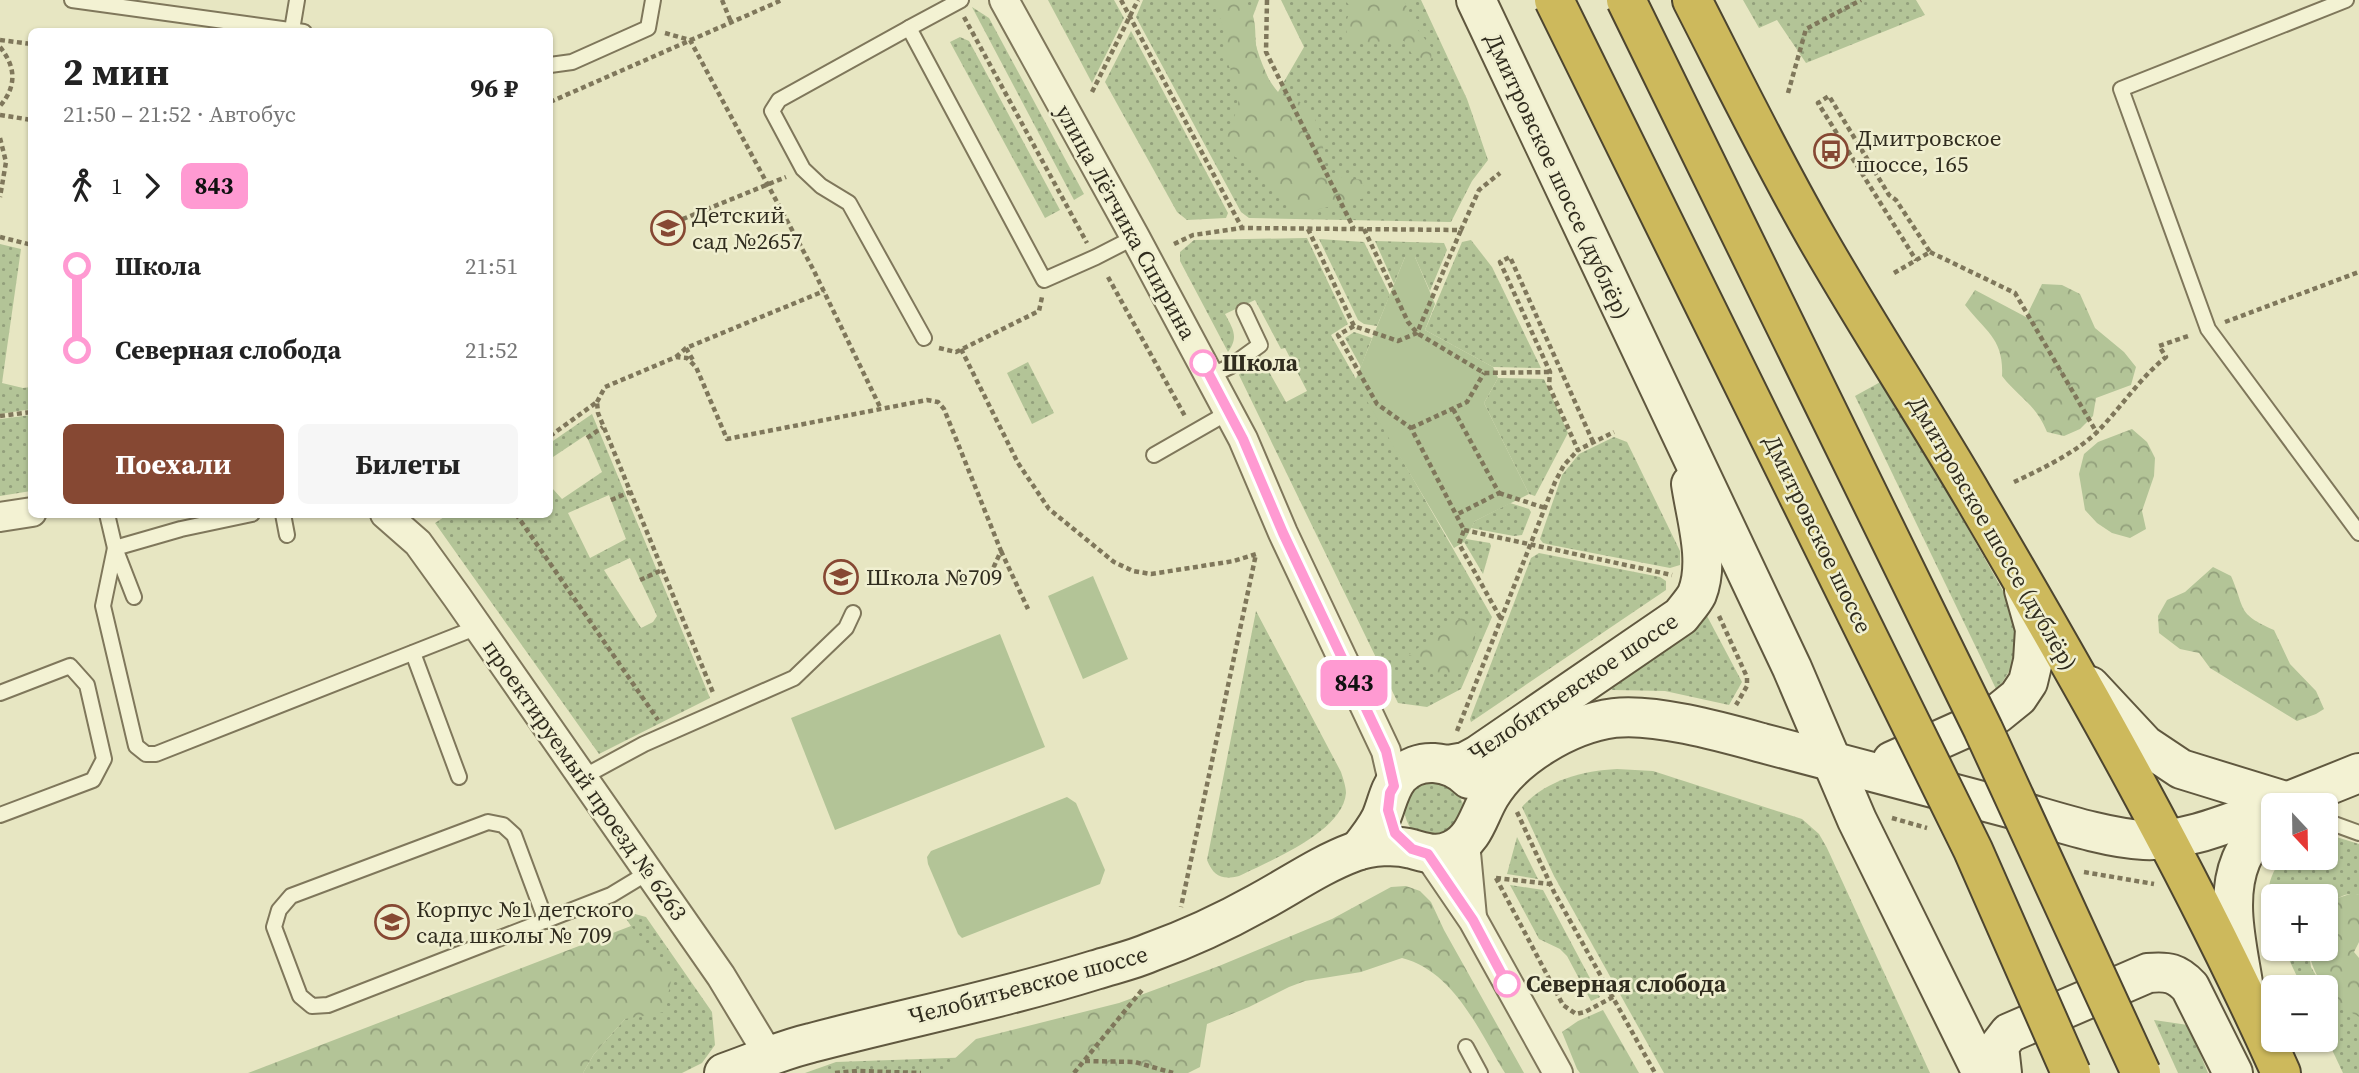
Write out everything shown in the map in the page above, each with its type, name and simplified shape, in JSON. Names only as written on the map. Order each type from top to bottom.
[{"type":"highway","name":"Дмитровское шоссе","points":[[1554,0],[1973,850],[2071,1073]]},
{"type":"highway","points":[[1626,0],[1983,729],[2141,1073]]},
{"type":"highway","name":"Дмитровское шоссе (дублёр)","points":[[1692,0],[1783,178],[1819,242],[2022,580],[2166,839],[2244,989],[2281,1073]]},
{"type":"street","name":"улица Лётчика Спирина","points":[[1004,0],[1136,237],[1415,767]]},
{"type":"street","name":"Дмитровское шоссе (дублёр)","points":[[1476,0],[1792,668],[1857,820],[1982,1073]]},
{"type":"street","name":"Челобитьевское шоссе","points":[[1415,767],[1465,762],[1478,755],[1681,616],[1696,595],[1701,577],[1702,549],[1683,437]]},
{"type":"street","points":[[0,517],[28,513]]},
{"type":"street","name":"проектируемый проезд № 6263","points":[[391,518],[418,543],[478,627],[721,976],[770,1057]]},
{"type":"street","points":[[1870,771],[1997,714],[2018,697],[2028,682],[2033,661],[2035,629],[2022,580]]},
{"type":"street","points":[[2070,665],[2145,745],[2181,769],[2261,799]]},
{"type":"street","name":"Челобитьевское шоссе","points":[[724,1073],[805,1044],[1047,985],[1150,953],[1256,904],[1322,866],[1359,850],[1390,846],[1448,852],[1471,833],[1499,782],[1539,748],[1565,732],[1617,718],[1673,722],[2142,840],[2166,839],[2261,813]]},
{"type":"street","name":"Челобитьевское шоссе","points":[[1415,767],[1464,774],[1475,788],[1479,806],[1471,833],[1473,920]]},
{"type":"street","name":"Челобитьевское шоссе","points":[[1415,767],[1388,818],[1395,833],[1420,851],[1473,920],[1558,1073]]},
{"type":"street","points":[[1359,850],[1415,767]]},
{"type":"street","name":"Челобитьевское шоссе","points":[[2314,793],[2359,773]]},
{"type":"street","points":[[2244,989],[2236,943],[2233,897],[2241,860],[2261,829]]},
{"type":"street","points":[[2003,1073],[1999,1046],[2009,1033],[2148,973],[2167,971],[2181,977],[2190,988],[2233,1073]]},
{"type":"lane","points":[[72,0],[276,28]]},
{"type":"lane","points":[[297,0],[298,28]]},
{"type":"lane","points":[[553,65],[572,62],[648,28],[653,0]]},
{"type":"lane","points":[[2346,0],[2121,89],[2208,329],[2359,533]]},
{"type":"lane","points":[[924,338],[849,203],[821,186],[803,169],[772,111],[779,100],[959,1]]},
{"type":"lane","points":[[909,28],[1044,280],[1136,237]]},
{"type":"lane","points":[[1210,376],[1231,366],[1260,345],[1244,311]]},
{"type":"lane","points":[[1154,454],[1229,412]]},
{"type":"lane","points":[[108,518],[115,548],[134,597]]},
{"type":"lane","points":[[115,548],[181,529],[233,518]]},
{"type":"lane","points":[[284,518],[287,535]]},
{"type":"lane","points":[[115,548],[103,606],[136,746],[146,754],[156,754],[478,627]]},
{"type":"lane","points":[[583,777],[644,744],[721,712],[794,677],[846,628],[853,613]]},
{"type":"lane","points":[[413,653],[459,777]]},
{"type":"lane","points":[[0,693],[70,666],[87,685],[104,759],[93,780],[0,815]]},
{"type":"lane","points":[[546,921],[514,835],[503,825],[488,822],[291,896],[279,910],[274,927],[300,996],[312,1006],[328,1005],[546,921],[611,895],[649,872]]},
{"type":"lane","points":[[2338,825],[2359,832]]},
{"type":"lane","points":[[1466,1046],[1480,1073]]},
{"type":"path","points":[[722,0],[731,22]]},
{"type":"path","points":[[553,101],[782,0]]},
{"type":"path","points":[[1121,0],[1242,228]]},
{"type":"path","points":[[1092,92],[1138,0]]},
{"type":"path","points":[[1267,0],[1266,52],[1354,229]]},
{"type":"path","points":[[1788,93],[1806,29],[1861,0]]},
{"type":"path","points":[[959,1],[1088,244]]},
{"type":"path","points":[[648,28],[690,40],[769,184],[881,408]]},
{"type":"path","points":[[0,40],[28,44]]},
{"type":"path","points":[[0,47],[9,58],[13,71],[13,84],[0,106]]},
{"type":"path","points":[[1916,260],[1818,103],[1829,96],[1889,195],[1896,201],[1930,251],[2015,293],[2097,433]]},
{"type":"path","points":[[0,115],[28,119]]},
{"type":"path","points":[[0,138],[6,162],[0,197]]},
{"type":"path","points":[[1308,229],[1354,326],[1398,341],[1417,333],[1479,190],[1500,173]]},
{"type":"path","points":[[651,232],[786,177]]},
{"type":"path","points":[[1174,244],[1193,235],[1242,228],[1461,230]]},
{"type":"path","points":[[1364,229],[1408,322],[1417,333],[1484,373],[1549,372]]},
{"type":"path","points":[[0,237],[28,244]]},
{"type":"path","points":[[1894,273],[1930,251]]},
{"type":"path","points":[[1578,450],[1549,386],[1549,372],[1500,262],[1510,257],[1593,442]]},
{"type":"path","points":[[2014,482],[2046,467],[2097,433],[2149,371],[2166,357],[2159,346],[2359,272]]},
{"type":"path","points":[[1108,277],[1186,419]]},
{"type":"path","points":[[924,338],[939,348],[956,352],[1039,311],[1044,280]]},
{"type":"path","points":[[553,434],[597,402],[605,387],[676,357],[686,348],[824,291]]},
{"type":"path","points":[[1354,326],[1338,335],[1377,404],[1411,428],[1464,530],[1459,544],[1501,619]]},
{"type":"path","points":[[686,348],[727,439],[881,408],[927,400],[938,402],[944,409],[1001,551],[1028,609]]},
{"type":"path","points":[[961,349],[1018,463],[1049,509],[1114,562],[1133,572],[1151,574],[1234,561],[1256,554],[1179,915]]},
{"type":"path","points":[[676,357],[687,358],[696,367]]},
{"type":"path","points":[[1411,428],[1468,402],[1484,373]]},
{"type":"path","points":[[597,402],[603,427],[721,712]]},
{"type":"path","points":[[1452,409],[1499,493],[1545,508]]},
{"type":"path","points":[[0,416],[28,412]]},
{"type":"path","points":[[587,439],[603,427]]},
{"type":"path","points":[[1415,767],[1501,619],[1564,465],[1578,450],[1614,432]]},
{"type":"path","points":[[611,500],[630,492]]},
{"type":"path","points":[[1456,515],[1499,493]]},
{"type":"path","points":[[519,518],[663,727]]},
{"type":"path","points":[[1464,530],[1684,577]]},
{"type":"path","points":[[990,573],[1001,551]]},
{"type":"path","points":[[640,580],[662,570]]},
{"type":"path","points":[[1716,608],[1747,677],[1747,686],[1736,705]]},
{"type":"path","points":[[1515,808],[1551,884],[1655,1073]]},
{"type":"path","points":[[1488,876],[1551,884]]},
{"type":"path","points":[[1496,878],[1563,1005],[1576,1014],[1613,998]]},
{"type":"path","points":[[1074,1073],[1150,980]]},
{"type":"path","points":[[1084,1061],[1135,1062],[1173,1073]]},
{"type":"path","points":[[835,1073],[921,1073]]},
{"type":"green space","points":[[1048,0],[1114,0],[1124,18],[1092,83]]},
{"type":"green space","points":[[1143,0],[1259,0],[1253,16],[1257,51],[1267,76],[1278,92],[1304,47],[1281,0],[1421,0],[1467,99],[1488,160],[1472,181],[1451,222],[1249,218],[1241,212],[1136,17]]},
{"type":"green space","points":[[1219,0],[1240,0],[1247,7],[1253,19],[1258,53],[1273,87],[1281,94],[1303,104],[1315,119],[1323,146],[1326,175],[1363,180],[1365,198],[1299,214],[1274,193],[1253,164],[1235,157],[1224,142],[1238,107],[1239,89],[1224,55],[1227,36],[1220,18]]},
{"type":"green space","points":[[1345,0],[1404,0],[1414,25],[1432,48],[1431,60],[1413,56],[1404,41],[1349,42],[1345,25],[1351,8]]},
{"type":"green space","points":[[1743,0],[1916,0],[1925,15],[1806,63],[1777,20],[1759,28]]},
{"type":"green space","points":[[972,7],[989,18],[1084,194],[1074,200]]},
{"type":"green space","points":[[1131,31],[1228,213],[1226,218],[1187,220],[1177,212],[1105,82]]},
{"type":"green space","points":[[960,37],[969,41],[1060,210],[1045,218],[950,42]]},
{"type":"green space","points":[[1307,238],[1348,324],[1331,335],[1492,617],[1461,689],[1427,707],[1398,703],[1239,375],[1248,361],[1259,354],[1286,402],[1307,391],[1285,348],[1281,349],[1255,300],[1225,314],[1234,337],[1228,352],[1180,261],[1180,252],[1194,240]]},
{"type":"green space","points":[[1319,239],[1364,242],[1390,295],[1377,326],[1358,320]]},
{"type":"green space","points":[[1471,240],[1492,267],[1541,368],[1493,367],[1425,330],[1462,242]]},
{"type":"green space","points":[[1375,241],[1444,243],[1447,250],[1430,291],[1415,257],[1405,257],[1394,284]]},
{"type":"green space","points":[[0,244],[21,249],[2,383],[28,387],[28,410],[0,414]]},
{"type":"green space","points":[[1405,257],[1415,257],[1435,304],[1425,330],[1493,367],[1498,378],[1484,403],[1529,494],[1475,521],[1464,542],[1454,548],[1355,381]]},
{"type":"green space","points":[[2042,284],[2062,285],[2080,294],[2095,328],[2124,352],[2136,367],[2131,385],[2096,398],[2093,416],[2080,429],[2064,436],[2047,432],[2032,408],[2002,376],[1997,344],[1965,305],[1975,290],[2026,317]]},
{"type":"green space","points":[[1354,332],[1372,338],[1361,367],[1345,338]]},
{"type":"green space","points":[[1028,362],[1054,413],[1032,424],[1007,373]]},
{"type":"green space","points":[[1498,378],[1544,379],[1568,433],[1535,496],[1529,494],[1484,403]]},
{"type":"green space","points":[[1884,380],[2016,614],[2017,658],[1997,691],[1855,396]]},
{"type":"green space","points":[[592,414],[710,698],[599,754],[435,523],[442,518],[553,518],[553,489],[562,499],[602,472],[586,435],[553,457],[553,441]],"holes":[[[609,495],[626,539],[590,558],[568,513]],[[630,558],[657,616],[653,622],[641,628],[604,570]]]},
{"type":"green space","points":[[28,415],[28,491],[0,496],[0,419]]},
{"type":"green space","points":[[2132,429],[2147,442],[2155,458],[2154,476],[2142,511],[2146,529],[2130,538],[2112,533],[2097,523],[2085,510],[2079,474],[2084,454],[2098,442]]},
{"type":"green space","points":[[1614,437],[1627,442],[1680,551],[1680,565],[1670,568],[1551,545],[1540,539],[1562,475],[1579,454]]},
{"type":"green space","points":[[1510,503],[1531,512],[1522,535],[1471,528],[1475,521]]},
{"type":"green space","points":[[1466,539],[1490,543],[1483,574],[1464,542]]},
{"type":"green space","points":[[1539,553],[1660,577],[1666,581],[1666,590],[1471,722],[1531,558]]},
{"type":"green space","points":[[2213,567],[2231,576],[2241,604],[2248,614],[2274,630],[2290,664],[2316,691],[2324,709],[2297,721],[2210,668],[2199,653],[2180,649],[2159,633],[2158,616],[2167,600],[2185,592]]},
{"type":"green space","points":[[1093,576],[1128,659],[1083,679],[1048,596]]},
{"type":"green space","points":[[1256,611],[1341,772],[1346,793],[1342,807],[1332,820],[1303,844],[1239,876],[1228,878],[1216,874],[1207,860]]},
{"type":"green space","points":[[1707,616],[1742,682],[1729,705],[1665,691],[1613,690],[1600,684],[1694,619]]},
{"type":"green space","points":[[1462,617],[1475,623],[1475,643],[1455,675],[1437,673],[1424,659],[1408,655]]},
{"type":"green space","points":[[1000,634],[1045,747],[835,830],[791,718]]},
{"type":"green space","points":[[1617,769],[1653,771],[1802,819],[1819,834],[1930,1073],[1664,1073],[1554,876],[1522,807],[1542,790],[1565,779]]},
{"type":"green space","points":[[1431,779],[1456,789],[1464,806],[1460,824],[1437,839],[1411,829],[1404,812],[1404,805],[1410,793]]},
{"type":"green space","points":[[1067,797],[1076,803],[1105,870],[1100,884],[962,938],[928,864],[927,857],[931,851]]},
{"type":"green space","points":[[1517,837],[1538,879],[1507,874]]},
{"type":"green space","points":[[2338,838],[2359,844],[2359,895],[2345,895],[2338,898],[2338,884],[2270,884],[2275,870],[2338,870]]},
{"type":"green space","points":[[1510,885],[1543,890],[1600,997],[1591,1001],[1567,956],[1560,949],[1539,939]]},
{"type":"green space","points":[[1406,886],[1420,891],[1431,902],[1524,1073],[1505,1073],[1475,1021],[1451,989],[1421,965],[1402,958],[1361,972],[1305,981],[1207,1024],[1200,1067],[1188,1073],[939,1073],[976,1039],[1119,1003],[1219,966],[1332,919],[1391,887]]},
{"type":"green space","points":[[2353,893],[2359,895],[2359,942],[2354,952],[2359,958],[2359,1017],[2338,1002],[2338,975],[2317,975],[2311,961],[2338,961],[2338,898]]},
{"type":"green space","points":[[635,914],[646,917],[712,1012],[715,1045],[702,1063],[682,1073],[583,1073],[594,1054],[625,1019],[631,926],[625,917]]},
{"type":"green space","points":[[631,926],[673,973],[664,1012],[625,1019],[594,1054],[583,1073],[248,1073]]},
{"type":"green space","points":[[2290,961],[2310,961],[2316,975],[2296,975]]},
{"type":"green space","points":[[2338,1000],[2359,1017],[2359,1073],[2343,1073],[2333,1052],[2338,1052]]},
{"type":"green space","points":[[1603,1010],[1639,1073],[1580,1073],[1577,1069],[1562,1032],[1578,1021]]},
{"type":"green space","points":[[2154,1020],[2188,1025],[2208,1073],[2178,1073]]},
{"type":"green space","points":[[1064,1054],[1070,1073],[805,1073],[836,1062]]},
{"type":"bus line","name":"843","points":[[1203,363],[1243,439],[1283,533],[1386,751],[1394,786],[1388,802],[1391,826],[1405,845],[1428,854],[1473,920],[1507,984]]},
{"type":"place","name":"Дмитровское шоссе, 165","points":[[1831,151]]},
{"type":"place","name":"Детский сад №2657","points":[[668,228]]},
{"type":"place","name":"Школа","points":[[1203,363]]},
{"type":"place","name":"Школа №709","points":[[841,577]]},
{"type":"place","name":"Корпус №1 детского сада школы № 709","points":[[392,922]]},
{"type":"place","name":"Северная слобода","points":[[1507,984]]}]
